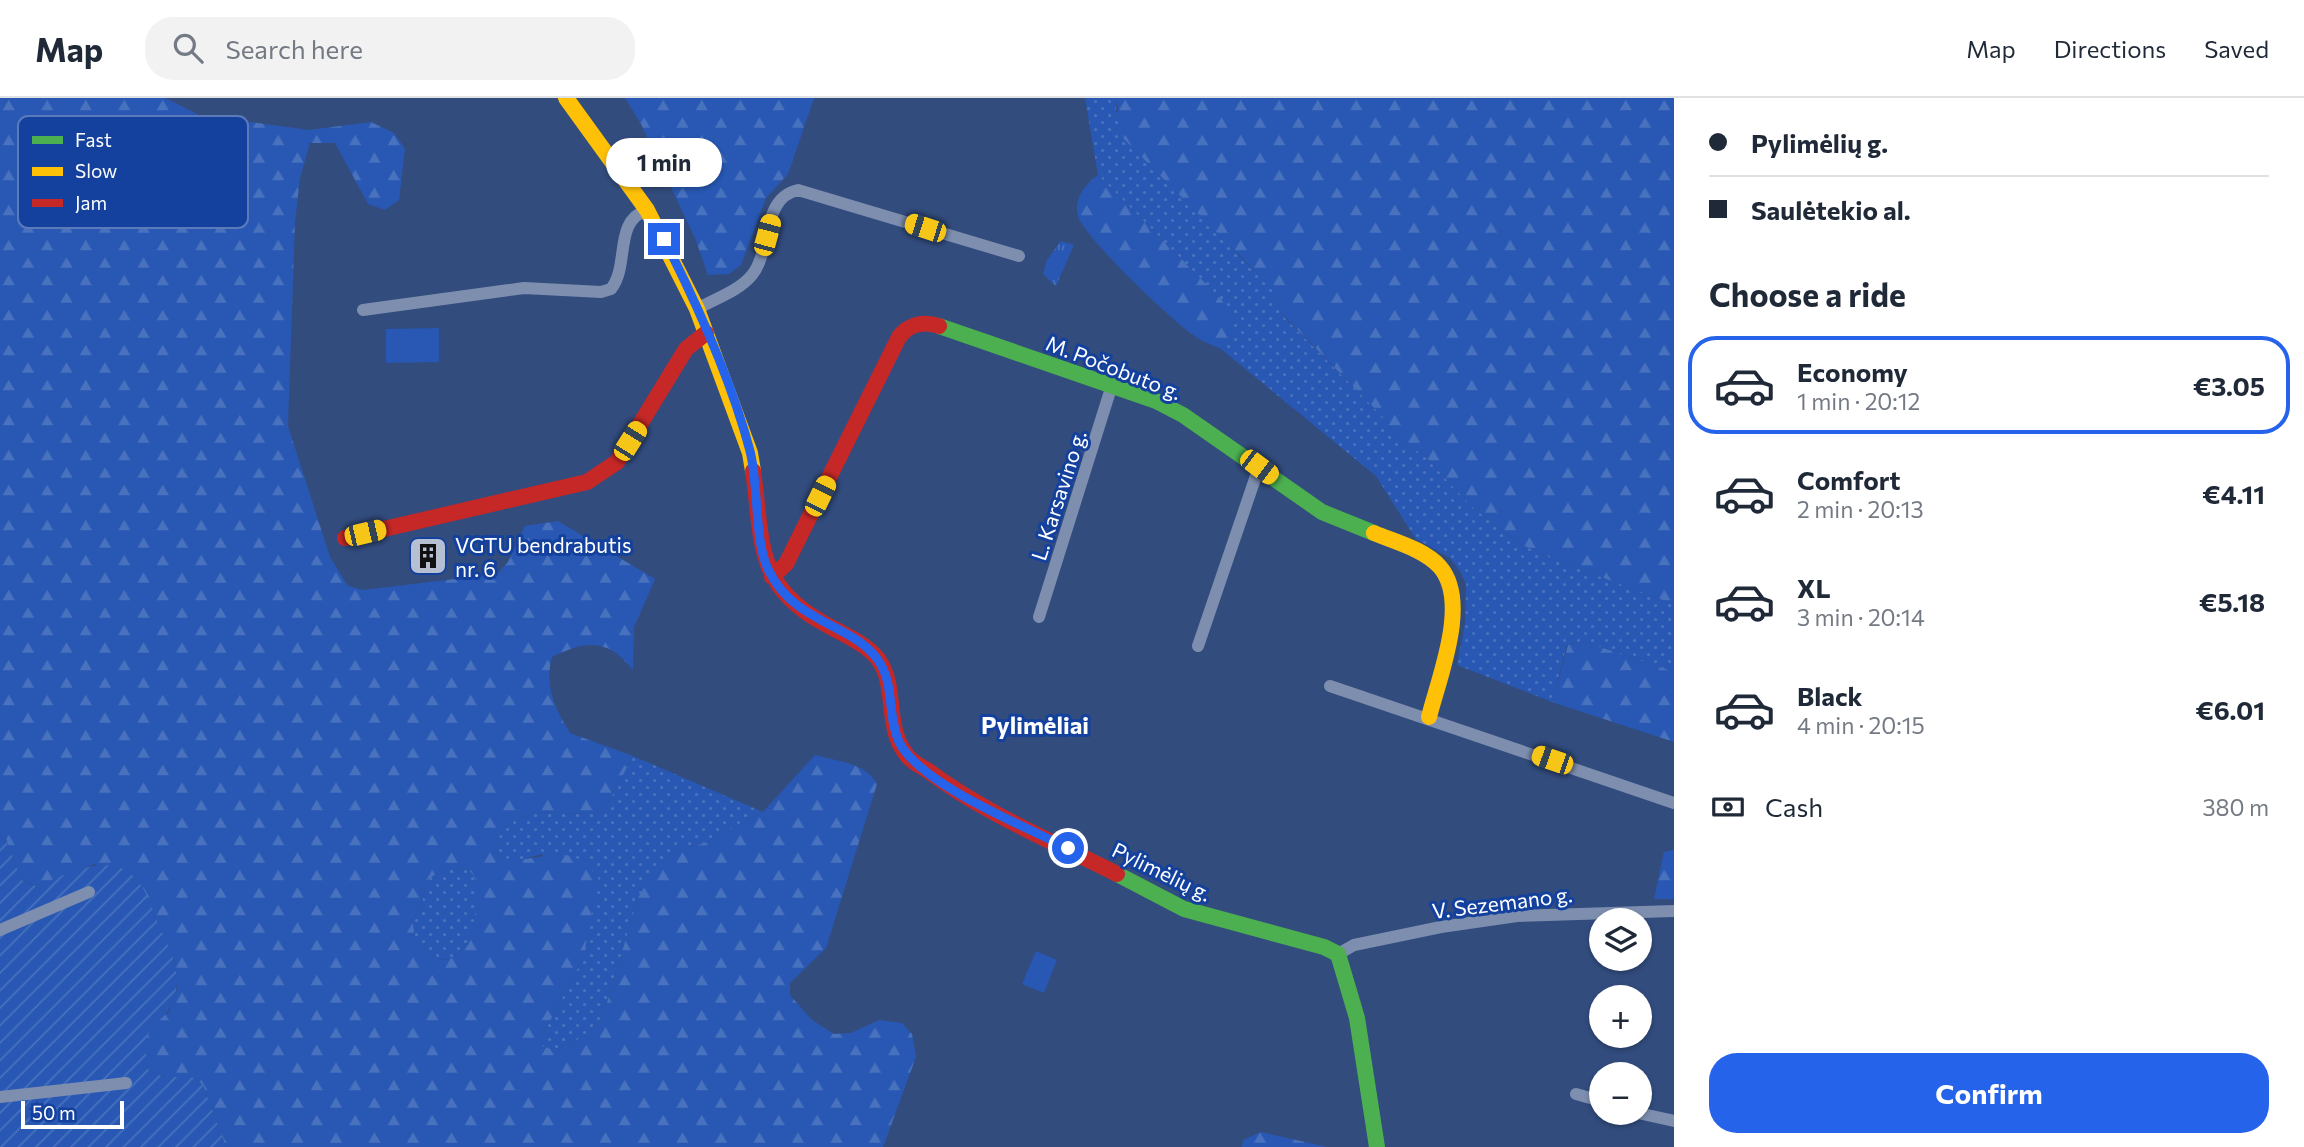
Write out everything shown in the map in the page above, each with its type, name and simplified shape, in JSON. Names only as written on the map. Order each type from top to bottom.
[{"type":"street","points":[[566,98],[647,210],[697,309],[750,453],[765,561],[772,576]]},
{"type":"street","points":[[697,309],[745,282],[754,272],[774,208],[780,198],[798,190],[1019,256]]},
{"type":"street","points":[[363,310],[501,290],[601,292],[611,289],[621,271],[625,231],[638,213],[647,210]]},
{"type":"street","name":"M. Počobuto g.","points":[[772,576],[786,564],[899,337],[906,328],[928,322],[1156,401],[1183,415],[1322,512],[1420,552],[1447,575],[1452,587],[1454,617],[1429,717]]},
{"type":"street","points":[[345,538],[587,482],[617,462],[686,349],[706,333]]},
{"type":"street","name":"L. Karsavino g.","points":[[1040,617],[1112,385]]},
{"type":"street","points":[[1198,646],[1259,467]]},
{"type":"street","name":"Pylimėlių g.","points":[[772,576],[801,610],[861,645],[878,659],[887,683],[891,723],[906,755],[950,788],[1184,909],[1324,947],[1338,954]]},
{"type":"street","points":[[1330,686],[1429,717],[1674,803]]},
{"type":"street","points":[[0,930],[89,892]]},
{"type":"street","name":"V. Sezemano g.","points":[[1338,954],[1354,945],[1441,927],[1517,916],[1674,911]]},
{"type":"street","points":[[1338,954],[1357,1018],[1367,1100],[1377,1147]]},
{"type":"street","points":[[0,1097],[126,1083]]},
{"type":"street","points":[[1576,1094],[1589,1098]]},
{"type":"street","points":[[1652,1116],[1674,1121]]},
{"type":"green space","points":[[0,98],[165,98],[206,116],[18,116],[18,228],[248,228],[248,122],[309,130],[371,122],[394,133],[405,149],[399,200],[385,210],[368,204],[335,143],[310,143],[300,178],[295,222],[288,426],[330,557],[348,586],[363,590],[497,574],[508,562],[525,526],[558,521],[655,579],[634,627],[633,670],[615,652],[596,645],[575,647],[552,657],[549,678],[552,697],[570,733],[633,756],[606,807],[591,814],[535,812],[505,825],[495,845],[499,857],[527,859],[565,855],[576,858],[588,866],[599,880],[583,958],[541,1038],[542,1046],[554,1050],[583,1037],[603,1016],[638,898],[657,864],[675,851],[705,843],[763,812],[815,755],[859,767],[877,784],[826,948],[790,983],[790,995],[812,1020],[834,1034],[851,1033],[879,1020],[902,1023],[912,1034],[916,1057],[883,1147],[226,1147],[203,1085],[192,1077],[164,1077],[149,1071],[144,1053],[147,1036],[153,1024],[169,1012],[177,989],[174,960],[95,864],[37,886],[21,880],[5,836],[0,837]],"holes":[[[445,868],[465,869],[473,875],[478,892],[469,944],[450,959],[439,960],[416,942],[412,920],[421,907],[427,880]]]},
{"type":"green space","points":[[625,98],[814,98],[788,174],[766,198],[741,265],[729,274],[708,275],[695,238],[641,124]]},
{"type":"green space","points":[[1085,98],[1117,98],[1116,111],[1240,257],[1273,288],[1283,316],[1385,419],[1401,442],[1424,455],[1471,506],[1520,544],[1555,560],[1674,604],[1674,672],[1582,641],[1567,645],[1552,702],[1457,665],[1465,624],[1466,584],[1460,571],[1449,557],[1416,539],[1376,476],[1221,349],[1233,342],[1222,300],[1098,175]]},
{"type":"green space","points":[[1117,98],[1674,98],[1674,604],[1555,560],[1520,544],[1471,506],[1424,455],[1401,442],[1385,419],[1283,315],[1272,288],[1119,134]]},
{"type":"green space","points":[[1098,175],[1222,300],[1232,320],[1233,342],[1221,349],[1185,329],[1151,299],[1096,242],[1078,216],[1077,204],[1081,193]]},
{"type":"green space","points":[[1061,241],[1074,245],[1056,286],[1043,274],[1047,260]]},
{"type":"green space","points":[[439,328],[439,362],[386,363],[386,329]]},
{"type":"green space","points":[[1582,641],[1674,672],[1674,742],[1552,702],[1568,645]]},
{"type":"green space","points":[[633,756],[763,812],[705,843],[675,851],[638,898],[603,1016],[583,1037],[554,1050],[542,1046],[541,1038],[583,958],[542,854],[514,862],[499,857],[495,845],[505,825],[535,812],[591,814],[606,807]]},
{"type":"green space","points":[[5,836],[21,880],[36,886],[76,870],[105,865],[130,873],[140,884],[170,950],[177,982],[173,1003],[146,1041],[149,1071],[164,1077],[192,1077],[203,1085],[226,1147],[0,1147],[0,837]]},
{"type":"green space","points":[[1674,850],[1674,899],[1654,899],[1664,852]]},
{"type":"green space","points":[[445,868],[465,869],[474,875],[478,892],[469,944],[450,959],[439,960],[416,942],[412,920],[421,907],[427,880]]},
{"type":"green space","points":[[1036,951],[1057,960],[1044,993],[1022,984]]},
{"type":"green space","points":[[1261,1132],[1327,1147],[1242,1147],[1243,1140]]},
{"type":"traffic: fast","points":[[939,326],[1156,401],[1183,415],[1322,512],[1374,533]]},
{"type":"traffic: fast","points":[[1117,874],[1184,909],[1324,947],[1338,954],[1357,1018],[1377,1147]]},
{"type":"traffic: slow","points":[[566,98],[647,210],[697,309],[750,453],[753,471]]},
{"type":"traffic: slow","points":[[1374,533],[1426,555],[1440,567],[1449,582],[1452,600],[1450,640],[1429,717]]},
{"type":"traffic: jam","points":[[772,577],[786,564],[899,337],[907,329],[917,325],[939,326]]},
{"type":"traffic: jam","points":[[345,538],[587,482],[617,462],[686,349],[706,333]]},
{"type":"traffic: jam","points":[[753,471],[761,538],[772,575],[783,591],[799,606],[859,642],[878,659],[888,681],[895,731],[908,757],[972,800],[1117,874]]},
{"type":"place","name":"VGTU bendrabutis nr. 6","points":[[428,556]]},
{"type":"district","name":"Pylimėliai","points":[[1035,724]]},
{"type":"route","points":[[664,239],[697,309],[739,416],[758,495],[765,561],[779,589],[801,610],[861,645],[878,659],[887,683],[891,723],[906,755],[950,788],[1068,848]]}]
